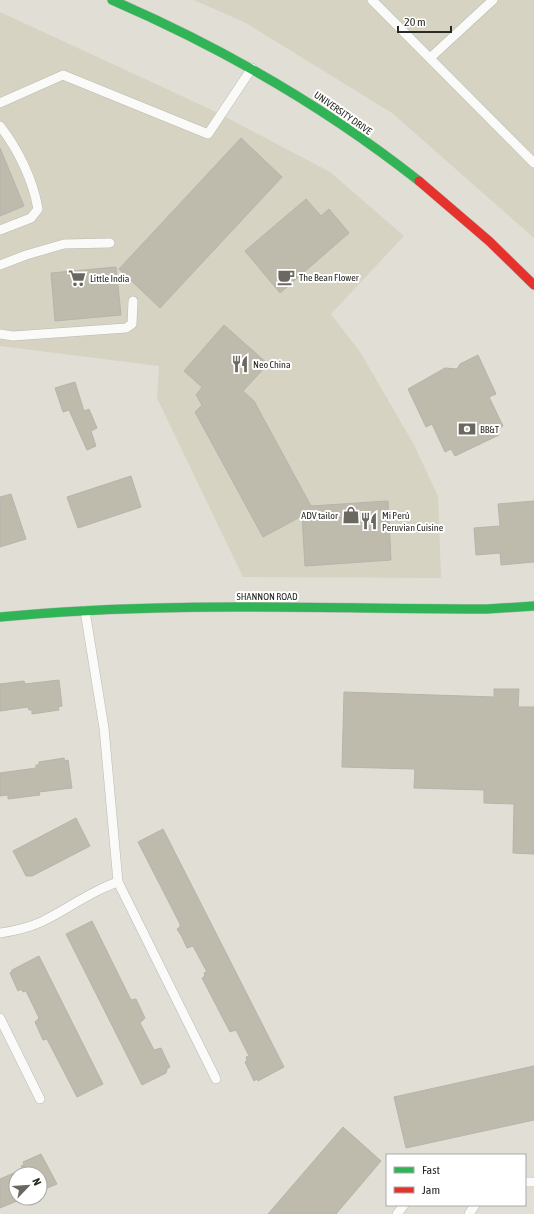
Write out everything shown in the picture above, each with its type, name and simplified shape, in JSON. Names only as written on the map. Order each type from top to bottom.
[{"type":"street","name":"UNIVERSITY DRIVE","points":[[112,0],[191,35],[292,91],[355,134],[403,170],[485,237],[534,285]]},
{"type":"street","name":"SHANNON ROAD","points":[[0,617],[85,610],[257,607],[487,609],[534,606]]},
{"type":"lane","points":[[372,0],[534,163]]},
{"type":"lane","points":[[430,58],[493,0]]},
{"type":"lane","points":[[0,103],[63,75],[208,134],[252,68]]},
{"type":"lane","points":[[0,126],[12,141],[35,195],[38,209],[31,218],[0,230]]},
{"type":"lane","points":[[0,265],[26,255],[64,244],[110,243]]},
{"type":"lane","points":[[0,334],[13,336],[126,328],[132,324],[133,301]]},
{"type":"lane","points":[[85,610],[104,728],[118,882],[216,1079]]},
{"type":"lane","points":[[0,933],[24,929],[42,922],[105,886],[118,882]]},
{"type":"lane","points":[[0,1018],[40,1099]]},
{"type":"lane","points":[[397,1214],[403,1206]]},
{"type":"shaded area","points":[[194,0],[534,0],[534,238],[392,113],[246,23]]},
{"type":"shaded area","points":[[0,12],[214,111],[330,172],[404,236],[331,314],[360,352],[413,443],[438,496],[441,578],[243,577],[157,398],[159,366],[0,346]]},
{"type":"building","points":[[241,138],[282,177],[160,308],[119,269]]},
{"type":"building","points":[[0,148],[24,206],[0,216]]},
{"type":"building","points":[[306,199],[321,216],[329,209],[349,233],[280,293],[245,251]]},
{"type":"building","points":[[116,267],[121,315],[55,321],[51,273]]},
{"type":"building","points":[[224,325],[268,364],[243,391],[254,401],[311,506],[388,501],[391,560],[305,566],[302,516],[263,537],[195,412],[202,405],[196,395],[202,387],[184,371]]},
{"type":"building","points":[[478,355],[496,394],[489,397],[503,426],[497,430],[499,435],[455,456],[451,449],[445,452],[432,424],[426,427],[408,389],[445,368],[457,369],[460,364]]},
{"type":"building","points":[[75,382],[84,411],[89,409],[97,428],[91,431],[96,446],[87,450],[69,410],[63,412],[55,388]]},
{"type":"building","points":[[131,476],[141,507],[78,528],[67,497]]},
{"type":"building","points":[[11,494],[26,539],[0,547],[0,497]]},
{"type":"building","points":[[534,501],[534,562],[501,565],[500,553],[476,555],[474,528],[500,526],[498,504]]},
{"type":"building","points":[[59,680],[62,706],[58,707],[59,710],[32,714],[32,710],[29,710],[28,707],[0,711],[0,684],[24,681],[25,684]]},
{"type":"building","points":[[494,689],[519,689],[518,707],[534,707],[534,854],[513,853],[514,804],[484,803],[484,790],[414,788],[415,769],[342,767],[344,692],[494,697]]},
{"type":"building","points":[[64,758],[65,761],[68,760],[72,788],[39,792],[40,795],[8,799],[8,795],[0,796],[0,773],[36,768],[36,765],[39,765],[39,762]]},
{"type":"building","points":[[76,818],[90,846],[32,876],[26,876],[13,851]]},
{"type":"building","points":[[163,829],[284,1067],[258,1081],[257,1079],[254,1081],[245,1062],[247,1060],[246,1057],[249,1056],[236,1030],[230,1032],[202,978],[205,976],[204,973],[207,972],[193,946],[187,948],[177,929],[180,927],[180,924],[138,842]]},
{"type":"building","points":[[92,921],[131,1000],[136,999],[145,1018],[140,1023],[154,1050],[161,1048],[170,1067],[167,1069],[166,1073],[142,1085],[66,934]]},
{"type":"building","points":[[39,956],[103,1084],[77,1097],[47,1039],[43,1040],[35,1022],[39,1018],[26,991],[23,992],[21,989],[18,991],[10,973],[12,970]]},
{"type":"building","points":[[534,1066],[534,1120],[406,1148],[394,1097]]},
{"type":"building","points":[[343,1127],[381,1161],[336,1214],[268,1214]]},
{"type":"building","points":[[41,1154],[47,1166],[21,1166],[24,1165],[23,1162]]},
{"type":"building","points":[[48,1167],[57,1184],[48,1188]]},
{"type":"building","points":[[8,1176],[8,1205],[0,1208],[0,1179]]},
{"type":"traffic: fast","points":[[112,0],[153,18],[272,80],[347,128],[419,181]]},
{"type":"traffic: fast","points":[[0,617],[61,612],[182,607],[487,609],[534,606]]},
{"type":"traffic: jam","points":[[419,181],[489,241],[534,285]]},
{"type":"place","name":"The Bean Flower","points":[[286,277]]},
{"type":"place","name":"Little India","points":[[77,278]]},
{"type":"place","name":"Neo China","points":[[240,364]]},
{"type":"place","name":"BB&T","points":[[467,429]]},
{"type":"place","name":"ADV tailor","points":[[351,515]]},
{"type":"place","name":"Mi Perú Peruvian Cuisine","points":[[369,521]]}]
